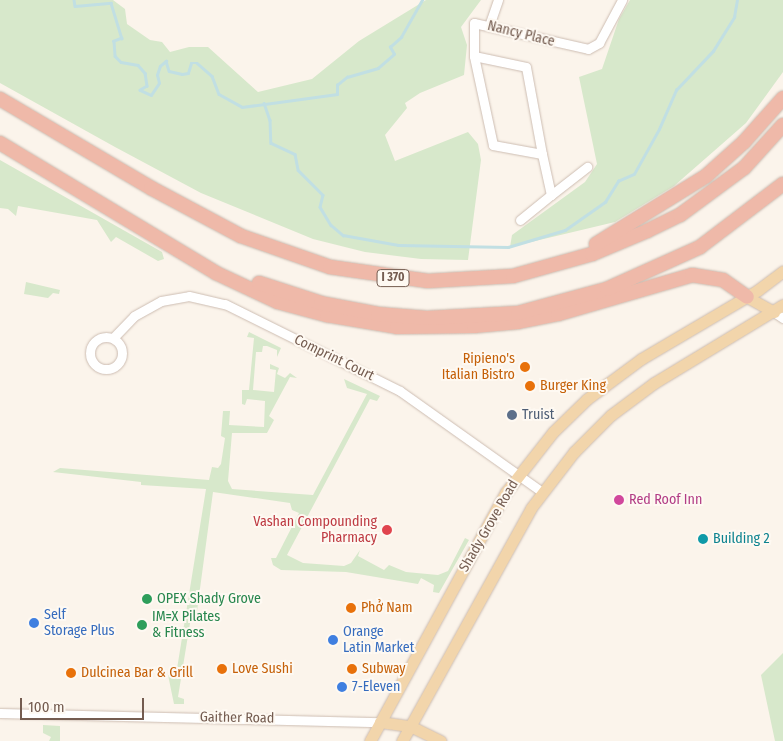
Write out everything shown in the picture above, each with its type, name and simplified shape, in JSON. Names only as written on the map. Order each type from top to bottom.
[{"type":"highway","points":[[560,264],[647,216],[706,176],[744,142],[783,98]]},
{"type":"highway","name":"I 370","points":[[0,99],[151,188],[241,236],[283,253],[330,267],[428,281],[513,276],[600,251],[680,215],[744,168],[783,125]]},
{"type":"highway","points":[[0,143],[148,230],[216,273],[278,302],[327,315],[397,327],[474,326],[518,322],[558,314],[692,275],[723,280],[747,297]]},
{"type":"highway","points":[[148,230],[270,289],[322,303],[378,314],[427,318],[518,313],[607,289],[700,247],[783,184]]},
{"type":"main road","name":"Shady Grove Road","points":[[370,741],[489,522],[519,474],[553,432],[593,394],[641,359],[747,297],[783,272]]},
{"type":"main road","points":[[747,297],[780,312]]},
{"type":"main road","name":"Shady Grove Road","points":[[402,741],[514,536],[542,492],[574,452],[611,415],[665,376],[780,312]]},
{"type":"main road","name":"Gaither Road","points":[[380,722],[410,726],[441,741]]},
{"type":"street","points":[[489,26],[498,0]]},
{"type":"street","name":"Nancy Place","points":[[542,154],[494,145],[474,56],[474,23],[588,49],[599,43],[622,0]]},
{"type":"street","points":[[474,56],[526,67],[551,195]]},
{"type":"street","points":[[520,220],[587,167]]},
{"type":"street","name":"Comprint Court","points":[[113,338],[134,316],[161,301],[181,296],[212,300],[400,391],[542,492]]},
{"type":"street","name":"Gaither Road","points":[[0,713],[380,722]]},
{"type":"green space","points":[[0,0],[113,0],[125,9],[127,24],[150,40],[162,42],[170,52],[189,47],[208,47],[258,92],[312,79],[359,41],[426,0],[481,0],[461,27],[467,45],[464,75],[420,93],[405,103],[407,108],[385,135],[395,161],[468,132],[478,144],[481,160],[468,260],[421,259],[365,252],[313,239],[201,193],[115,147],[0,83]]},
{"type":"green space","points":[[630,0],[783,0],[783,72],[746,123],[674,186],[615,222],[510,247],[512,235],[585,182],[597,164],[579,77],[602,69],[619,19]]},
{"type":"green space","points":[[0,160],[162,252],[164,259],[158,261],[116,237],[111,242],[97,220],[18,206],[16,216],[8,209],[0,208]]},
{"type":"green space","points":[[26,282],[60,290],[59,294],[53,293],[48,298],[24,294]]},
{"type":"green space","points":[[249,332],[281,348],[277,357],[277,350],[267,346],[263,346],[262,352],[256,352],[253,390],[274,392],[276,370],[270,369],[270,364],[279,368],[277,374],[285,378],[290,373],[297,378],[290,377],[269,416],[274,420],[267,433],[232,433],[228,481],[232,489],[313,495],[367,394],[347,388],[344,379],[380,396],[377,401],[370,399],[287,555],[303,563],[344,566],[351,563],[360,550],[358,556],[384,570],[389,565],[406,572],[438,575],[448,571],[465,538],[469,540],[439,593],[433,592],[434,585],[421,578],[418,584],[346,572],[281,570],[273,565],[271,558],[276,558],[299,513],[292,510],[290,503],[213,492],[197,611],[192,611],[178,697],[184,699],[184,704],[174,704],[168,675],[176,675],[206,489],[141,485],[141,482],[53,472],[60,468],[209,480],[212,467],[218,468],[221,464],[225,438],[221,436],[223,411],[230,411],[229,425],[264,427],[265,401],[247,399],[245,405],[242,404],[242,390],[249,390],[254,338],[247,337]]},
{"type":"green space","points":[[783,653],[783,741],[775,741],[761,675]]},
{"type":"green space","points":[[43,725],[60,726],[60,741],[49,741],[51,737],[43,733]]},
{"type":"waterway","points":[[74,0],[75,6],[111,3],[122,38],[114,41],[115,56],[121,62],[138,65],[145,73],[147,86],[140,90],[151,95],[159,83],[157,75],[160,66],[166,61],[169,71],[182,74],[188,73],[191,63],[197,63],[212,76],[219,94],[242,107],[337,94],[337,85],[347,77],[378,68],[394,54],[390,47],[401,37],[422,0]]},
{"type":"waterway","points":[[264,103],[270,120],[271,143],[295,154],[298,170],[323,195],[320,207],[331,225],[343,235],[398,245],[508,247],[565,230],[605,202],[618,181],[634,174],[659,129],[676,90],[713,51],[734,17],[737,0]]},
{"type":"place","name":"Ripieno's Italian Bistro","points":[[525,367]]},
{"type":"place","name":"Burger King","points":[[530,386]]},
{"type":"place","name":"Truist","points":[[512,415]]},
{"type":"place","name":"Red Roof Inn","points":[[619,500]]},
{"type":"place","name":"Vashan Compounding Pharmacy","points":[[387,530]]},
{"type":"place","name":"Building 2","points":[[703,539]]},
{"type":"place","name":"OPEX Shady Grove","points":[[147,599]]},
{"type":"place","name":"Phở Nam","points":[[351,608]]},
{"type":"place","name":"Self Storage Plus","points":[[34,623]]},
{"type":"place","name":"IM=X Pilates & Fitness","points":[[142,625]]},
{"type":"place","name":"Orange Latin Market","points":[[333,640]]},
{"type":"place","name":"Love Sushi","points":[[222,669]]},
{"type":"place","name":"Subway","points":[[352,669]]},
{"type":"place","name":"Dulcinea Bar & Grill","points":[[71,673]]},
{"type":"place","name":"7-Eleven","points":[[342,687]]}]
